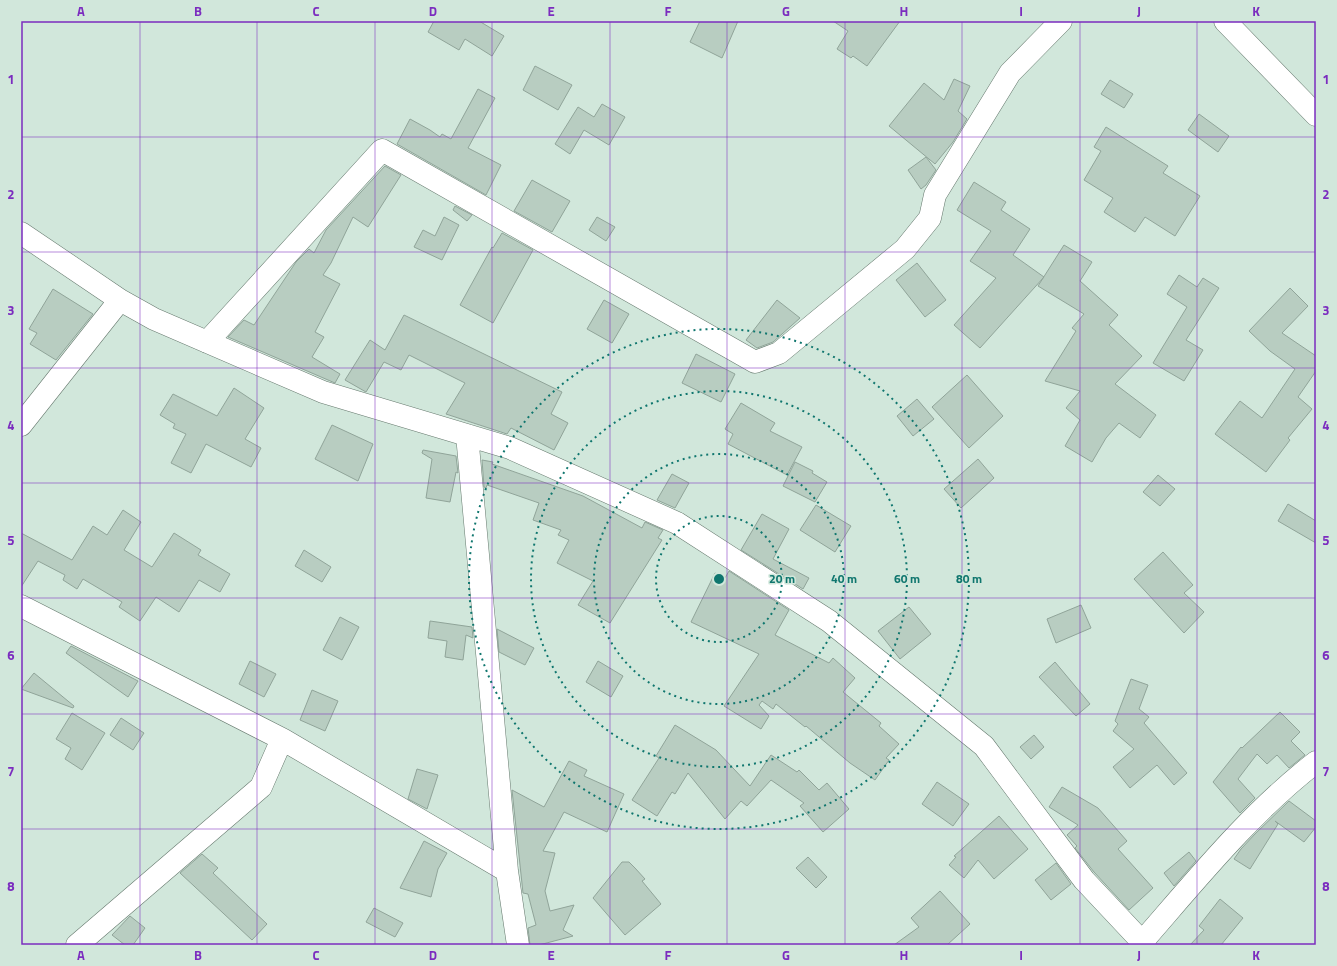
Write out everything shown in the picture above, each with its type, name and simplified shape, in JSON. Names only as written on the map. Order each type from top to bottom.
[{"type":"street","points":[[207,342],[382,150],[754,362],[779,353],[905,249],[930,218],[935,195],[1010,73],[1061,21]]},
{"type":"street","points":[[1225,21],[1316,115]]},
{"type":"street","points":[[21,233],[120,300],[154,318],[207,342],[323,392],[510,448],[677,523],[829,621],[984,746],[1084,880],[1143,943],[1234,836],[1299,775],[1316,762]]},
{"type":"street","points":[[21,425],[120,300]]},
{"type":"street","points":[[467,435],[507,871],[518,945]]},
{"type":"street","points":[[21,606],[282,739],[507,871]]},
{"type":"street","points":[[77,945],[261,787],[282,739]]},
{"type":"building","points":[[434,21],[479,21],[504,36],[492,56],[465,39],[459,50],[428,32]]},
{"type":"building","points":[[700,21],[738,21],[722,58],[690,42]]},
{"type":"building","points":[[833,21],[900,21],[867,66],[853,56],[851,58],[837,49],[848,31]]},
{"type":"building","points":[[535,66],[572,85],[558,110],[523,90]]},
{"type":"building","points":[[954,79],[970,86],[958,111],[967,119],[953,142],[935,164],[889,126],[924,83],[944,100]]},
{"type":"building","points":[[1110,80],[1133,94],[1124,108],[1101,94]]},
{"type":"building","points":[[478,89],[495,98],[468,148],[501,165],[486,195],[397,144],[410,119],[440,137],[442,134],[451,139]]},
{"type":"building","points":[[602,104],[625,117],[609,145],[584,130],[570,154],[555,144],[578,107],[594,117]]},
{"type":"building","points":[[1199,114],[1229,136],[1218,152],[1188,130]]},
{"type":"building","points":[[1106,127],[1168,166],[1163,173],[1200,196],[1175,236],[1145,217],[1135,232],[1104,212],[1113,198],[1084,180],[1101,151],[1094,147]]},
{"type":"building","points":[[926,157],[936,170],[926,185],[921,189],[908,170]]},
{"type":"building","points":[[385,166],[401,175],[368,227],[353,217],[331,263],[323,275],[340,284],[315,332],[324,337],[312,357],[340,374],[335,383],[228,337],[244,320],[254,325],[296,262],[309,249],[314,253],[326,230]]},
{"type":"building","points":[[532,180],[570,201],[552,232],[514,211]]},
{"type":"building","points":[[974,182],[1006,202],[1001,210],[1030,229],[1013,255],[1044,277],[980,348],[954,325],[996,278],[970,261],[991,231],[957,210]]},
{"type":"building","points":[[455,206],[472,215],[467,221],[453,210]]},
{"type":"building","points":[[444,217],[459,225],[442,260],[414,247],[423,230],[435,236]]},
{"type":"building","points":[[597,217],[615,227],[606,241],[589,230]]},
{"type":"building","points":[[502,233],[533,250],[493,323],[460,305],[492,247],[493,248]]},
{"type":"building","points":[[1064,245],[1092,262],[1080,281],[1118,315],[1109,325],[1142,356],[1115,384],[1156,415],[1140,438],[1119,423],[1106,438],[1092,462],[1065,446],[1080,420],[1066,408],[1080,391],[1045,381],[1076,331],[1072,328],[1084,314],[1038,286]]},
{"type":"building","points":[[917,263],[946,300],[925,317],[896,280]]},
{"type":"building","points":[[1179,275],[1197,287],[1203,278],[1219,288],[1186,340],[1203,350],[1184,381],[1153,363],[1187,307],[1167,294]]},
{"type":"building","points":[[1290,288],[1308,306],[1282,333],[1316,356],[1316,371],[1298,397],[1312,409],[1288,438],[1290,440],[1266,472],[1215,434],[1240,401],[1262,418],[1295,369],[1270,351],[1249,331]]},
{"type":"building","points":[[53,289],[93,314],[56,360],[30,344],[37,333],[29,329]]},
{"type":"building","points":[[604,300],[629,314],[612,343],[587,329]]},
{"type":"building","points":[[777,300],[800,318],[773,342],[757,348],[746,340]]},
{"type":"building","points":[[404,315],[562,392],[551,414],[568,423],[554,450],[511,428],[507,434],[446,414],[465,383],[409,355],[401,370],[384,362],[366,392],[345,380],[370,340],[385,350]]},
{"type":"building","points":[[696,354],[735,374],[721,402],[682,383]]},
{"type":"building","points":[[967,375],[1003,416],[969,448],[932,407]]},
{"type":"building","points":[[234,388],[264,408],[245,439],[261,448],[251,467],[206,444],[191,473],[171,463],[186,434],[173,428],[175,424],[160,415],[173,394],[217,416]]},
{"type":"building","points":[[917,399],[934,419],[913,436],[897,416]]},
{"type":"building","points":[[741,403],[775,423],[770,431],[802,447],[787,475],[728,444],[733,434],[725,429]]},
{"type":"building","points":[[332,425],[373,444],[358,481],[315,459]]},
{"type":"building","points":[[423,450],[456,456],[458,473],[456,472],[450,502],[426,498],[432,459],[422,453]]},
{"type":"building","points":[[978,459],[994,478],[961,508],[944,489]]},
{"type":"building","points":[[482,460],[493,462],[492,464],[583,496],[642,528],[645,522],[663,530],[658,538],[662,540],[610,623],[578,605],[593,581],[557,563],[569,540],[558,535],[561,530],[533,520],[539,503],[487,485],[486,488],[484,487]]},
{"type":"building","points":[[795,462],[813,471],[812,473],[827,482],[815,502],[783,486]]},
{"type":"building","points":[[672,474],[689,483],[675,508],[657,500]]},
{"type":"building","points":[[1158,475],[1175,489],[1160,506],[1143,492]]},
{"type":"building","points":[[1288,504],[1316,521],[1316,543],[1278,521]]},
{"type":"building","points":[[816,505],[851,526],[835,552],[800,530]]},
{"type":"building","points":[[123,510],[141,522],[124,550],[152,567],[174,533],[201,550],[198,555],[230,574],[220,592],[199,580],[179,612],[156,597],[140,621],[119,607],[122,602],[83,579],[77,589],[63,580],[65,575],[38,561],[21,587],[21,533],[72,560],[93,526],[107,535]]},
{"type":"building","points":[[762,514],[789,529],[773,559],[809,578],[803,589],[741,550]]},
{"type":"building","points":[[304,550],[331,567],[322,582],[295,566]]},
{"type":"building","points":[[1163,552],[1193,585],[1184,593],[1204,612],[1184,633],[1134,579]]},
{"type":"building","points":[[729,571],[789,610],[775,635],[829,663],[833,658],[855,678],[843,692],[881,723],[879,726],[899,744],[886,758],[889,760],[875,780],[850,763],[806,726],[805,727],[776,704],[773,709],[762,701],[759,705],[769,716],[761,729],[724,706],[759,654],[691,622],[715,573],[725,578]]},
{"type":"building","points":[[1081,605],[1091,628],[1056,643],[1047,619]]},
{"type":"building","points":[[909,607],[931,634],[900,659],[878,631]]},
{"type":"building","points":[[340,617],[359,627],[342,660],[323,650]]},
{"type":"building","points":[[430,621],[472,627],[473,638],[466,635],[463,660],[445,657],[447,641],[428,638]]},
{"type":"building","points":[[497,629],[534,648],[525,665],[499,652]]},
{"type":"building","points":[[71,646],[138,681],[128,697],[66,653]]},
{"type":"building","points":[[250,661],[276,674],[264,697],[239,684]]},
{"type":"building","points":[[598,661],[623,676],[611,697],[586,682]]},
{"type":"building","points":[[1055,662],[1090,704],[1076,716],[1039,677]]},
{"type":"building","points":[[34,673],[74,706],[73,708],[21,689]]},
{"type":"building","points":[[1131,679],[1148,685],[1139,709],[1149,717],[1144,723],[1187,773],[1174,785],[1157,765],[1130,788],[1113,767],[1134,749],[1113,731],[1118,724],[1115,721]]},
{"type":"building","points":[[312,690],[338,701],[325,731],[300,720]]},
{"type":"building","points":[[1280,712],[1300,732],[1291,741],[1305,755],[1289,768],[1277,755],[1267,764],[1257,754],[1238,779],[1255,798],[1240,813],[1213,782],[1241,747],[1242,748]]},
{"type":"building","points":[[72,713],[105,733],[82,770],[65,759],[71,748],[56,739]]},
{"type":"building","points":[[121,718],[144,733],[133,750],[110,735]]},
{"type":"building","points":[[675,725],[716,750],[750,786],[771,755],[797,772],[799,770],[819,790],[827,783],[849,809],[823,832],[800,806],[804,803],[771,780],[747,806],[741,801],[725,819],[688,773],[675,794],[672,792],[657,816],[632,800],[659,758],[656,756]]},
{"type":"building","points":[[1034,735],[1044,747],[1031,759],[1020,747]]},
{"type":"building","points":[[569,761],[587,770],[584,776],[624,794],[607,832],[564,812],[543,851],[555,853],[545,891],[550,911],[574,905],[563,930],[573,936],[539,945],[530,945],[528,928],[536,925],[528,894],[523,893],[512,790],[544,807]]},
{"type":"building","points":[[417,769],[438,775],[427,809],[408,799]]},
{"type":"building","points":[[937,782],[969,804],[953,826],[922,804]]},
{"type":"building","points":[[1062,787],[1098,808],[1127,841],[1118,849],[1153,888],[1129,910],[1094,872],[1075,848],[1077,846],[1067,835],[1078,825],[1049,807]]},
{"type":"building","points":[[1289,801],[1316,821],[1316,827],[1304,842],[1275,821],[1278,824],[1250,869],[1234,859],[1255,834]]},
{"type":"building","points":[[999,816],[1028,849],[994,879],[978,860],[964,878],[949,865],[956,857],[954,856]]},
{"type":"building","points":[[424,841],[447,853],[438,869],[431,897],[400,888]]},
{"type":"building","points":[[1189,852],[1196,861],[1174,886],[1164,873]]},
{"type":"building","points":[[202,854],[218,868],[213,873],[267,924],[252,940],[180,873]]},
{"type":"building","points":[[808,857],[827,877],[816,888],[796,868]]},
{"type":"building","points":[[622,862],[629,862],[635,868],[645,879],[642,881],[661,904],[625,935],[593,898]]},
{"type":"building","points":[[1056,863],[1071,884],[1051,900],[1035,880]]},
{"type":"building","points":[[940,891],[970,924],[947,945],[894,945],[919,927],[911,918]]},
{"type":"building","points":[[1220,899],[1243,918],[1221,945],[1190,945],[1204,930],[1199,926]]},
{"type":"building","points":[[374,908],[403,923],[395,937],[366,922]]},
{"type":"building","points":[[130,916],[145,928],[133,945],[125,945],[112,935]]}]
